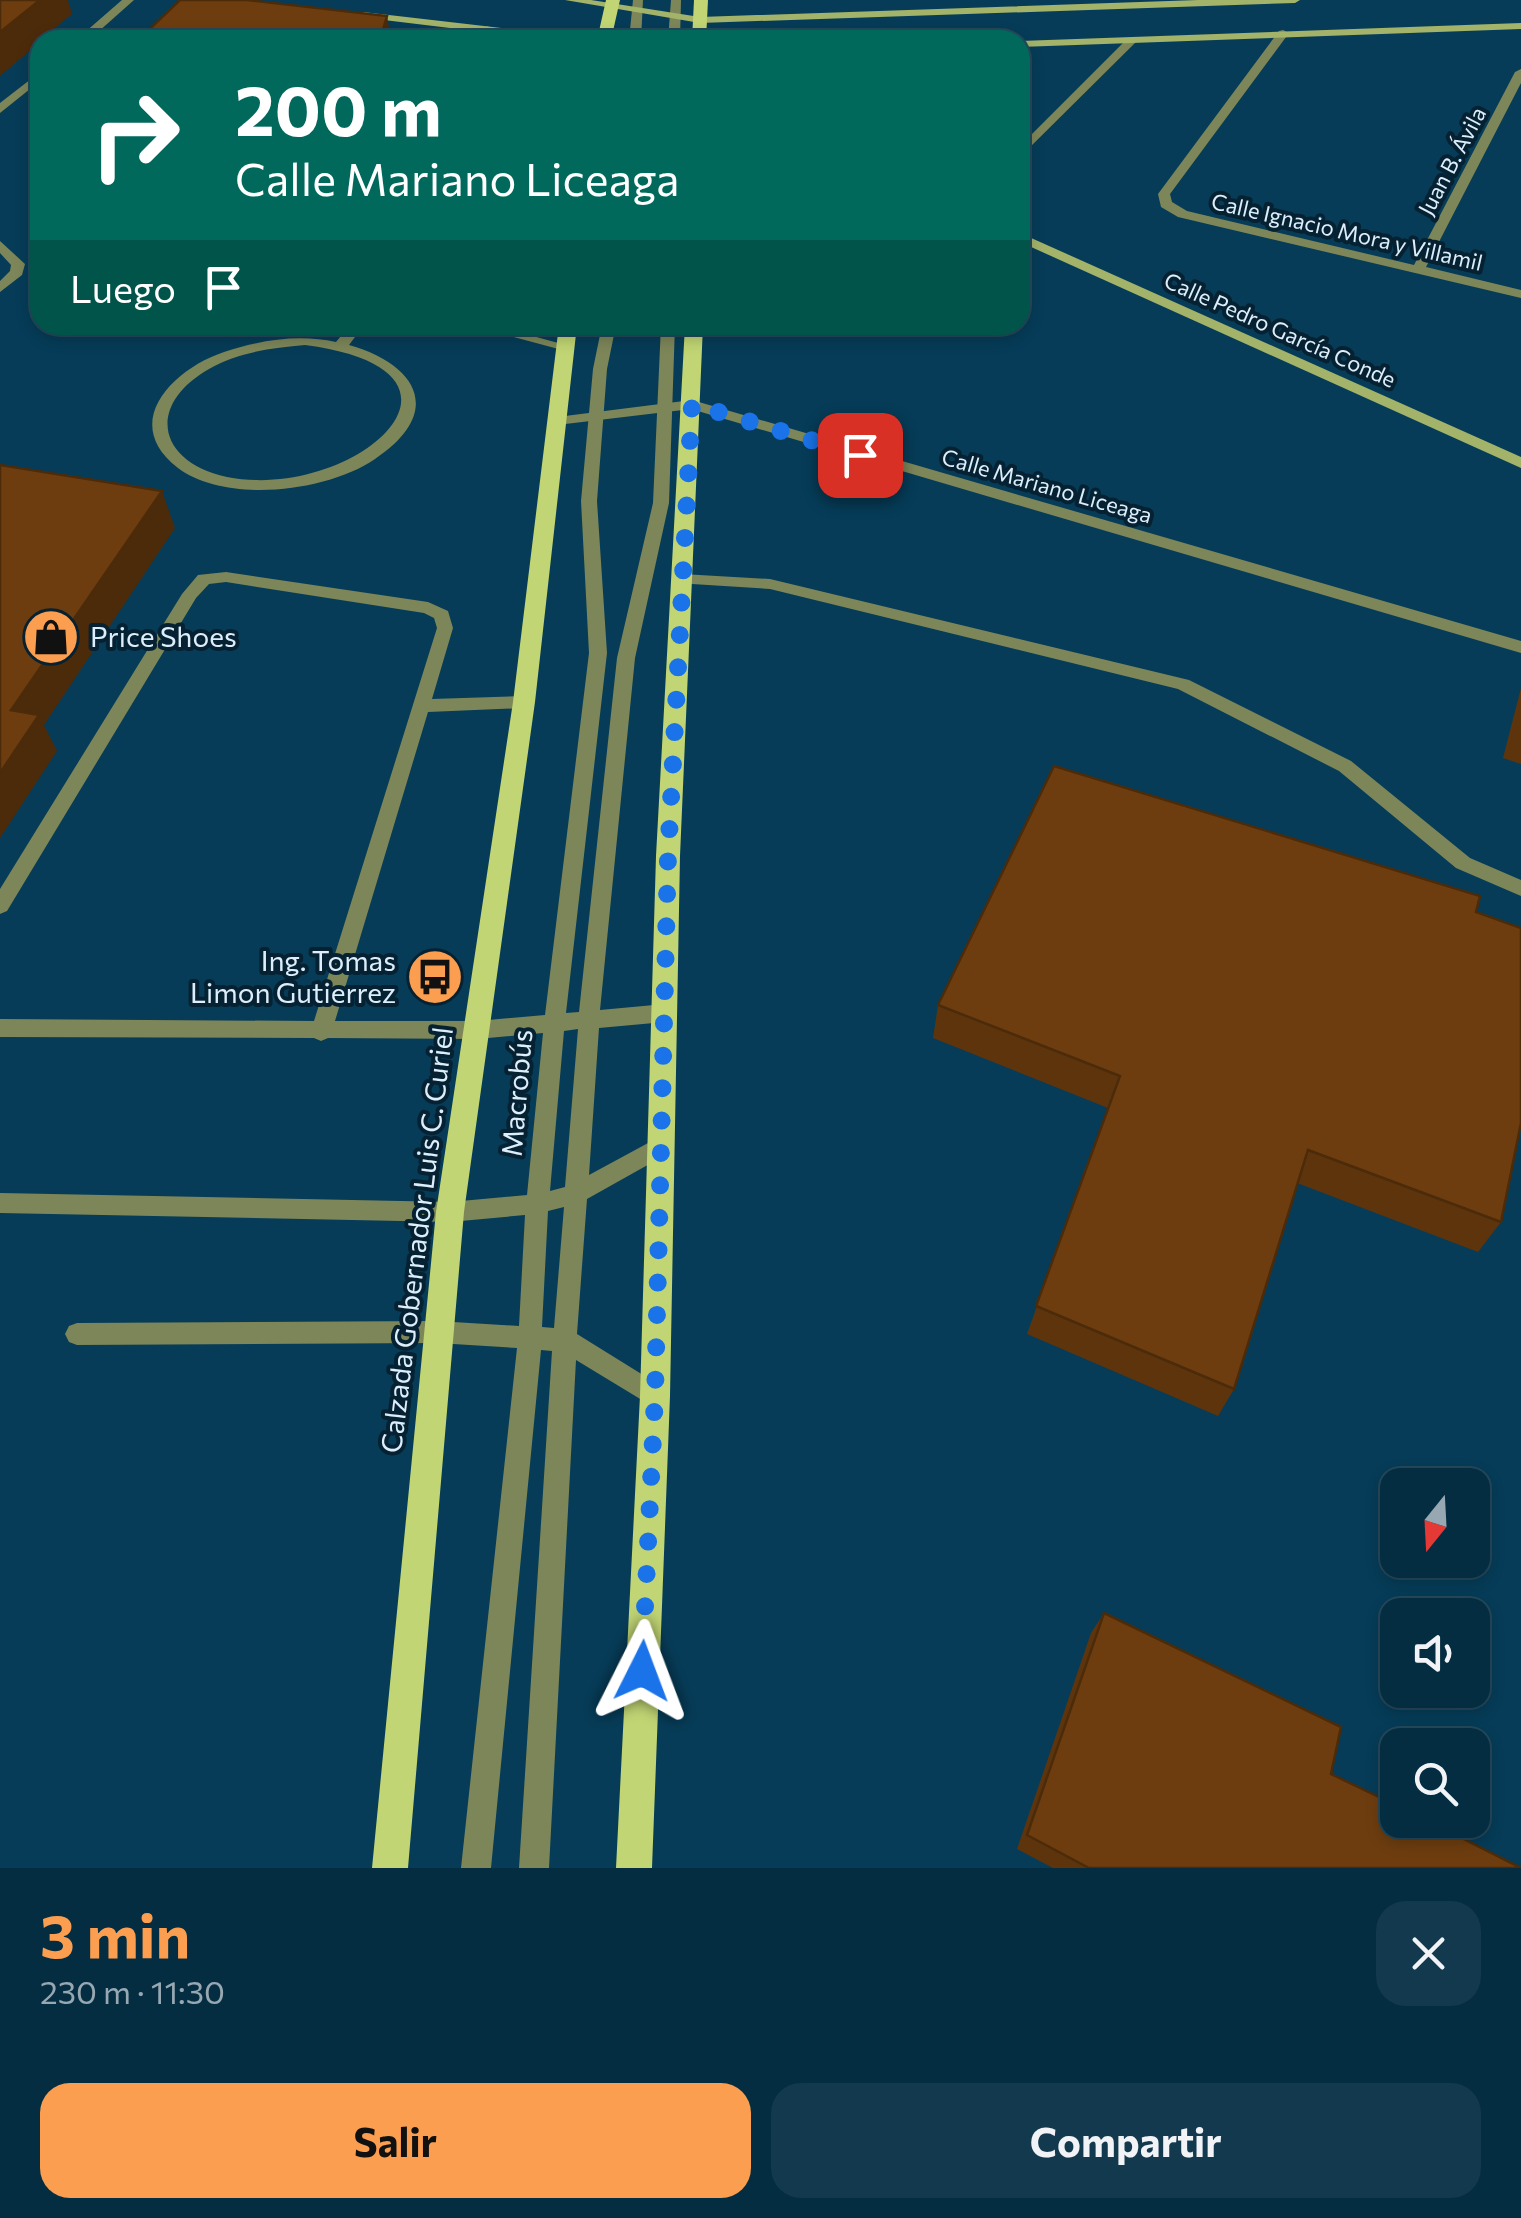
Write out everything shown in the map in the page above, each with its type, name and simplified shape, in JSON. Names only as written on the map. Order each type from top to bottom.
[{"type":"main road","points":[[700,30],[702,0]]},
{"type":"main road","points":[[606,30],[613,3]]},
{"type":"main road","points":[[634,1868],[655,1396],[668,856],[694,335]]},
{"type":"main road","name":"Calzada Gobernador Luis C. Curiel","points":[[390,1868],[450,1212],[524,702],[568,336]]},
{"type":"street","points":[[94,30],[129,0]]},
{"type":"street","points":[[570,0],[638,5],[700,20],[1294,0]]},
{"type":"street","points":[[674,30],[676,0]]},
{"type":"street","points":[[636,30],[638,5]]},
{"type":"street","points":[[350,14],[452,30]]},
{"type":"street","points":[[1030,44],[1521,26]]},
{"type":"street","name":"Calle Ignacio Mora y Villamil","points":[[1283,34],[1164,194],[1166,204],[1183,214],[1521,294]]},
{"type":"street","points":[[1030,143],[1132,40]]},
{"type":"street","name":"Juan B. Ávila","points":[[1418,269],[1521,72]]},
{"type":"street","points":[[0,109],[30,84]]},
{"type":"street","name":"Calle Pedro García Conde","points":[[1030,242],[1521,463]]},
{"type":"street","points":[[0,245],[18,264],[17,272],[0,288]]},
{"type":"street","points":[[342,344],[349,335]]},
{"type":"street","name":"Macrobús","points":[[476,1868],[530,1337],[537,1204],[554,1023],[598,653],[589,501],[595,417],[607,335]]},
{"type":"street","points":[[534,1868],[565,1340],[589,1020],[626,658],[661,503],[668,335]]},
{"type":"street","points":[[266,344],[342,344],[386,363],[397,372],[408,392],[406,416],[390,440],[361,462],[308,480],[278,485],[236,484],[198,475],[172,458],[158,438],[158,414],[171,391],[196,371],[228,355],[266,344]]},
{"type":"street","name":"Calle Mariano Liceaga","points":[[558,420],[692,404],[1521,647]]},
{"type":"street","points":[[0,906],[190,594],[204,579],[226,576],[387,599],[436,611],[445,628],[321,1032]]},
{"type":"street","points":[[682,579],[770,584],[1183,684],[1344,766],[1463,863],[1521,888]]},
{"type":"street","points":[[422,706],[524,702]]},
{"type":"street","points":[[0,1028],[477,1030],[665,1013]]},
{"type":"street","points":[[0,1203],[450,1212],[537,1204],[575,1194],[661,1146]]},
{"type":"street","points":[[77,1334],[437,1332],[565,1340],[655,1396]]},
{"type":"building","points":[[0,0],[40,0],[0,32]]},
{"type":"building","points":[[180,0],[247,0],[387,16],[383,30],[148,30]]},
{"type":"building","name":"Price Shoes","points":[[0,465],[162,491],[11,710],[39,715],[0,773]]},
{"type":"building","points":[[1054,766],[1480,896],[1476,912],[1521,928],[1521,1123],[1501,1222],[1308,1150],[1234,1389],[1036,1306],[1120,1076],[938,1005]]},
{"type":"building","points":[[1104,1613],[1341,1727],[1331,1774],[1380,1797],[1380,1838],[1462,1838],[1521,1868],[1089,1868],[1027,1835]]},
{"type":"place","name":"Price Shoes","points":[[51,637]]},
{"type":"place","name":"Ing. Tomas Limon Gutierrez","points":[[435,977]]},
{"type":"route","points":[[642,1671],[655,1396],[668,856],[692,404],[860,455]]}]
